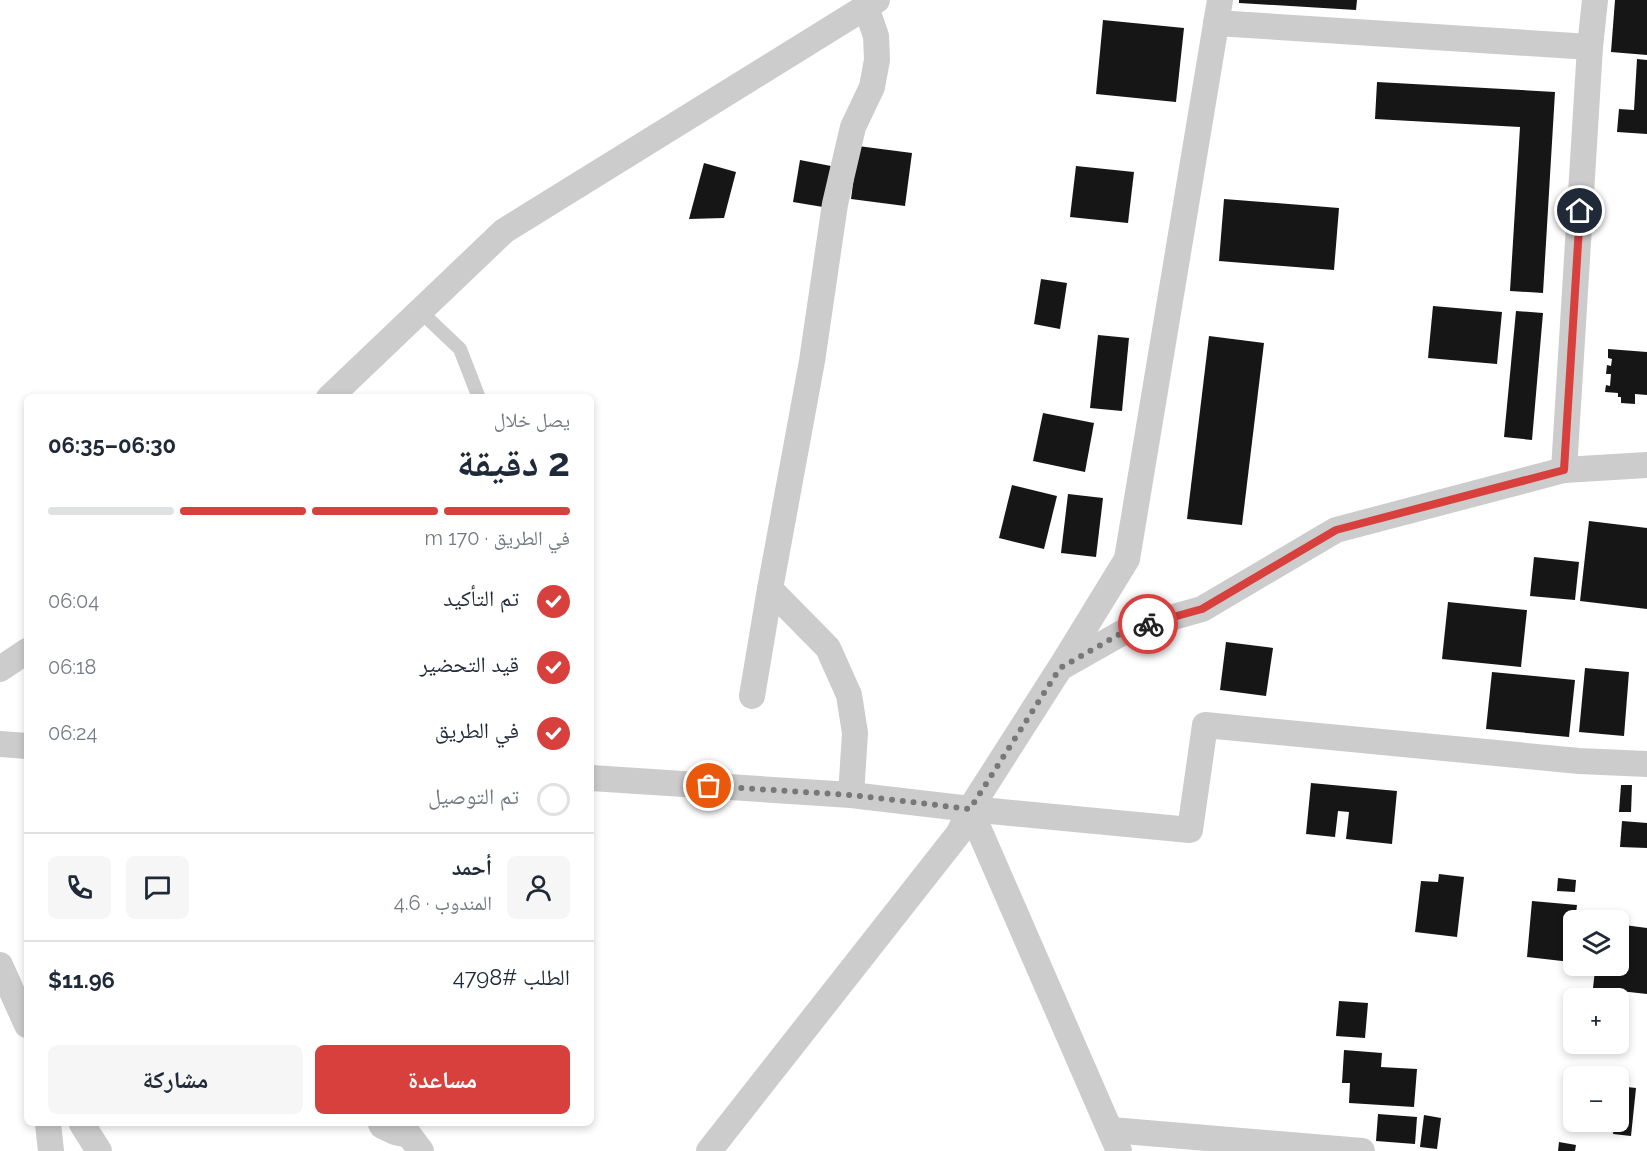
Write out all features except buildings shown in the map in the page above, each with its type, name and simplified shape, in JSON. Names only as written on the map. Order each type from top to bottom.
[{"type":"street","points":[[1564,470],[1590,47],[1595,0]]},
{"type":"street","points":[[333,394],[504,231],[872,3],[877,60],[872,87],[853,128],[836,204],[812,361],[752,696]]},
{"type":"street","points":[[709,1151],[958,833],[970,809],[1127,559],[1218,11],[1590,47]]},
{"type":"street","points":[[1060,668],[1127,630],[1202,609],[1336,530],[1564,470],[1647,465]]},
{"type":"street","points":[[770,589],[828,648],[849,695],[855,733],[851,795]]},
{"type":"street","points":[[0,669],[24,653]]},
{"type":"street","points":[[594,778],[851,795],[1190,830],[1205,725],[1579,761],[1647,764]]},
{"type":"street","points":[[0,744],[24,746]]},
{"type":"street","points":[[970,809],[1115,1141],[1362,1151]]},
{"type":"street","points":[[0,965],[24,1018]]},
{"type":"street","points":[[48,1126],[51,1151]]},
{"type":"street","points":[[83,1126],[99,1151]]},
{"type":"street","points":[[382,1126],[409,1136],[421,1151]]},
{"type":"lane","points":[[420,311],[460,349],[477,394]]},
{"type":"way so far","points":[[709,786],[851,795],[970,809],[1060,668],[1127,630],[1148,624]]},
{"type":"route","points":[[1148,624],[1202,609],[1336,530],[1564,470],[1580,211]]}]
